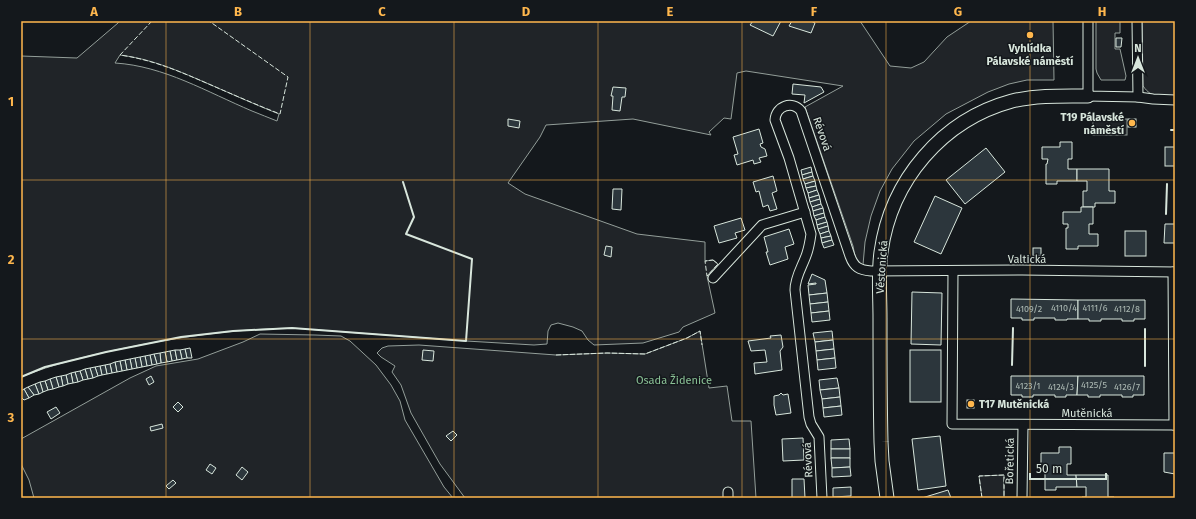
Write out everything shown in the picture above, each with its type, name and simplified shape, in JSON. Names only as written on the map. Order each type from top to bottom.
[{"type":"street","points":[[1088,21],[1088,96],[1138,97],[1175,100]]},
{"type":"street","points":[[1137,21],[1138,97]]},
{"type":"street","name":"Věstonická","points":[[887,498],[880,442],[879,271],[885,228],[894,203],[914,168],[931,148],[950,131],[973,117],[1012,101],[1040,97],[1088,96]]},
{"type":"street","name":"Révová","points":[[822,498],[819,437],[811,424],[809,417],[795,290],[795,283],[807,254],[811,234],[789,158],[775,120],[775,115],[780,109],[790,105],[796,106],[805,120],[853,263],[864,270],[879,271]]},
{"type":"street","points":[[713,278],[762,225],[805,212]]},
{"type":"street","name":"Valtická","points":[[879,271],[1022,270],[1174,272]]},
{"type":"street","name":"Mutěnická","points":[[953,271],[952,424],[1175,426],[1174,272]]},
{"type":"street","name":"Bořetická","points":[[1022,498],[1023,425]]},
{"type":"green space","points":[[119,21],[860,21],[890,66],[911,68],[924,62],[947,37],[971,21],[1053,21],[1054,80],[1027,80],[1009,84],[988,92],[946,114],[914,141],[892,169],[880,191],[871,216],[865,242],[863,265],[856,262],[853,246],[805,107],[843,86],[746,71],[737,73],[731,119],[724,118],[709,132],[711,135],[633,119],[546,125],[540,137],[508,183],[525,194],[637,234],[705,242],[705,261],[713,260],[718,264],[707,276],[715,313],[683,327],[679,332],[643,343],[594,345],[588,340],[582,331],[558,323],[551,325],[548,331],[547,344],[534,345],[292,328],[249,330],[184,337],[141,345],[70,361],[21,377],[21,56],[77,58]],"holes":[[[120,55],[132,57],[178,71],[279,114],[277,121],[168,74],[133,65],[115,63]]]},
{"type":"green space","points":[[1096,21],[1120,21],[1120,33],[1115,33],[1115,49],[1120,49],[1126,76],[1125,80],[1101,80],[1097,73]]},
{"type":"green space","points":[[1142,21],[1175,21],[1175,96],[1153,95],[1143,86]]},
{"type":"green space","points":[[1093,119],[1127,119],[1127,135],[1093,135]]},
{"type":"green space","name":"Osada Židenice","points":[[700,331],[709,388],[727,386],[732,421],[751,421],[756,498],[732,498],[732,491],[725,494],[723,498],[465,498],[440,464],[411,413],[401,385],[392,372],[395,366],[377,353],[382,348],[388,346],[419,345],[556,355],[607,353],[645,354],[687,338]]},
{"type":"green space","points":[[260,334],[341,336],[350,341],[376,365],[391,385],[400,401],[405,420],[444,487],[453,498],[34,498],[29,480],[21,464],[21,439],[130,378],[156,366],[198,359]]},
{"type":"green space","points":[[1004,475],[1004,498],[982,498],[979,476]]},
{"type":"building","points":[[753,21],[781,21],[773,36],[750,25]]},
{"type":"building","points":[[792,21],[811,21],[815,23],[811,33],[789,26]]},
{"type":"building","points":[[1116,38],[1122,38],[1121,47],[1116,47]]},
{"type":"building","points":[[793,84],[821,87],[824,92],[804,103],[805,95],[792,94]]},
{"type":"building","points":[[613,87],[626,88],[625,97],[622,97],[620,111],[612,110],[613,96],[611,96]]},
{"type":"building","points":[[508,119],[520,121],[519,128],[508,126]]},
{"type":"building","name":"T19 Pálavské náměstí","points":[[1128,119],[1136,119],[1136,127],[1128,127]]},
{"type":"building","points":[[759,129],[763,143],[760,144],[761,147],[765,149],[767,156],[759,158],[761,162],[754,164],[753,160],[737,165],[734,155],[738,154],[733,137]]},
{"type":"building","points":[[1060,142],[1072,142],[1072,159],[1068,159],[1068,169],[1077,169],[1077,181],[1057,181],[1057,184],[1046,184],[1046,164],[1048,159],[1042,159],[1042,147],[1060,147]]},
{"type":"building","points":[[1165,147],[1175,147],[1175,166],[1165,166]]},
{"type":"building","points":[[986,148],[1005,172],[965,204],[946,180]]},
{"type":"building","points":[[811,167],[812,172],[802,175],[801,170]]},
{"type":"building","points":[[1077,169],[1109,169],[1109,191],[1115,191],[1115,203],[1095,203],[1095,207],[1083,207],[1083,191],[1087,191],[1087,181],[1077,181]]},
{"type":"building","points":[[812,172],[813,176],[803,179],[802,175]]},
{"type":"building","points":[[773,176],[777,191],[772,193],[777,209],[770,211],[768,205],[763,207],[759,191],[756,192],[753,182]]},
{"type":"building","points":[[813,176],[815,181],[805,184],[803,179]]},
{"type":"building","points":[[815,181],[816,186],[806,188],[805,184]]},
{"type":"building","points":[[816,186],[817,190],[808,193],[806,188]]},
{"type":"building","points":[[613,189],[622,189],[621,210],[612,209]]},
{"type":"building","points":[[817,190],[819,195],[809,198],[808,193]]},
{"type":"building","points":[[819,195],[820,199],[810,202],[809,198]]},
{"type":"building","points":[[935,196],[962,208],[941,254],[914,242]]},
{"type":"building","points":[[820,199],[821,204],[812,207],[810,202]]},
{"type":"building","points":[[821,204],[823,208],[813,211],[812,207]]},
{"type":"building","points":[[1081,207],[1093,207],[1093,224],[1089,224],[1089,234],[1098,234],[1098,246],[1078,246],[1078,249],[1066,249],[1066,228],[1068,228],[1068,224],[1063,224],[1063,212],[1081,212]]},
{"type":"building","points":[[823,208],[824,213],[814,216],[813,211]]},
{"type":"building","points":[[824,213],[825,217],[816,220],[814,216]]},
{"type":"building","points":[[825,217],[827,222],[817,225],[816,220]]},
{"type":"building","points":[[741,218],[745,230],[735,233],[737,238],[719,243],[714,226]]},
{"type":"building","points":[[827,222],[828,226],[818,229],[817,225]]},
{"type":"building","points":[[1165,224],[1175,224],[1175,243],[1164,243]]},
{"type":"building","points":[[828,226],[829,231],[820,234],[818,229]]},
{"type":"building","points":[[789,229],[794,244],[785,247],[788,259],[770,265],[764,237]]},
{"type":"building","points":[[829,231],[831,236],[821,238],[820,234]]},
{"type":"building","points":[[1125,231],[1146,231],[1146,256],[1125,256]]},
{"type":"building","points":[[831,236],[832,240],[822,243],[821,238]]},
{"type":"building","points":[[832,240],[834,245],[824,248],[822,243]]},
{"type":"building","points":[[606,246],[612,247],[611,257],[604,255]]},
{"type":"building","points":[[1033,248],[1041,248],[1041,256],[1033,256]]},
{"type":"building","points":[[812,274],[825,280],[827,293],[809,295],[808,285],[816,284],[808,284]]},
{"type":"building","points":[[912,292],[942,293],[941,345],[911,344]]},
{"type":"building","points":[[827,293],[828,302],[810,304],[809,295]]},
{"type":"building","points":[[1011,299],[1078,300],[1078,319],[1055,320],[1055,318],[1034,318],[1034,320],[1022,320],[1022,318],[1011,318]]},
{"type":"building","points":[[1078,300],[1145,300],[1145,319],[1134,319],[1134,321],[1122,321],[1122,319],[1101,319],[1101,321],[1089,321],[1089,319],[1078,319]]},
{"type":"building","points":[[828,302],[829,311],[811,313],[810,304]]},
{"type":"building","points":[[829,311],[830,320],[812,322],[811,313]]},
{"type":"building","points":[[832,331],[833,340],[815,342],[813,333]]},
{"type":"building","points":[[781,335],[783,347],[780,351],[782,370],[755,374],[754,363],[767,362],[765,350],[751,351],[748,341]]},
{"type":"building","points":[[833,340],[834,349],[816,351],[815,342]]},
{"type":"building","points":[[190,348],[192,358],[187,358],[185,349]]},
{"type":"building","points":[[185,349],[187,358],[182,359],[180,350]]},
{"type":"building","points":[[834,349],[835,358],[817,360],[816,351]]},
{"type":"building","points":[[175,350],[177,360],[172,361],[170,351]]},
{"type":"building","points":[[175,350],[180,350],[182,359],[177,360]]},
{"type":"building","points":[[423,350],[434,351],[433,361],[422,360]]},
{"type":"building","points":[[910,350],[941,350],[941,402],[910,402]]},
{"type":"building","points":[[170,351],[172,361],[167,362],[165,352]]},
{"type":"building","points":[[165,352],[167,362],[161,363],[160,353]]},
{"type":"building","points":[[160,353],[161,363],[157,364],[154,354]]},
{"type":"building","points":[[154,354],[157,364],[152,365],[150,355]]},
{"type":"building","points":[[150,355],[152,365],[147,366],[145,356]]},
{"type":"building","points":[[145,356],[147,366],[142,367],[140,357]]},
{"type":"building","points":[[140,357],[142,367],[137,368],[135,358]]},
{"type":"building","points":[[135,358],[137,368],[132,369],[130,359]]},
{"type":"building","points":[[835,358],[836,368],[818,370],[817,360]]},
{"type":"building","points":[[130,359],[132,369],[127,370],[125,360]]},
{"type":"building","points":[[125,360],[127,370],[122,371],[120,361]]},
{"type":"building","points":[[120,361],[122,371],[117,372],[115,362]]},
{"type":"building","points":[[115,362],[117,372],[112,373],[110,364]]},
{"type":"building","points":[[110,364],[112,373],[107,374],[105,365]]},
{"type":"building","points":[[105,365],[107,374],[102,375],[100,366]]},
{"type":"building","points":[[100,366],[102,375],[98,376],[95,367]]},
{"type":"building","points":[[95,367],[98,376],[93,378],[90,368]]},
{"type":"building","points":[[90,368],[93,378],[88,379],[85,369]]},
{"type":"building","points":[[85,369],[88,379],[83,380],[80,371]]},
{"type":"building","points":[[80,371],[83,380],[78,382],[75,372]]},
{"type":"building","points":[[75,372],[78,382],[73,383],[71,373]]},
{"type":"building","points":[[71,373],[73,383],[68,384],[66,375]]},
{"type":"building","points":[[66,375],[68,384],[63,386],[61,376]]},
{"type":"building","points":[[61,376],[63,386],[59,387],[56,377]]},
{"type":"building","points":[[151,376],[154,382],[149,385],[146,379]]},
{"type":"building","points":[[1011,376],[1078,376],[1077,395],[1055,397],[1055,395],[1033,395],[1033,397],[1022,397],[1022,395],[1011,395]]},
{"type":"building","points":[[1078,376],[1144,376],[1144,395],[1133,395],[1133,397],[1122,397],[1122,395],[1100,395],[1100,397],[1088,397],[1088,395],[1077,395]]},
{"type":"building","points":[[56,377],[59,387],[53,389],[50,379]]},
{"type":"building","points":[[837,378],[839,388],[820,390],[819,380]]},
{"type":"building","points":[[50,379],[53,389],[48,390],[45,381]]},
{"type":"building","points":[[45,381],[48,390],[43,392],[40,382]]},
{"type":"building","points":[[40,382],[43,392],[39,394],[35,384]]},
{"type":"building","points":[[35,384],[39,394],[34,395],[28,387]]},
{"type":"building","points":[[28,387],[34,395],[29,398],[24,389]]},
{"type":"building","points":[[839,388],[840,397],[822,399],[820,390]]},
{"type":"building","points":[[24,389],[29,398],[24,400],[21,397],[21,391]]},
{"type":"building","points":[[781,393],[783,395],[788,394],[791,413],[776,415],[774,396]]},
{"type":"building","points":[[840,397],[841,406],[823,408],[822,399]]},
{"type":"building","name":"T17 Mutěnická","points":[[967,400],[974,400],[974,408],[967,408]]},
{"type":"building","points":[[178,402],[183,407],[178,412],[173,407]]},
{"type":"building","points":[[841,406],[842,415],[824,417],[823,408]]},
{"type":"building","points":[[56,407],[60,413],[51,419],[47,412]]},
{"type":"building","points":[[162,424],[163,428],[151,431],[150,427]]},
{"type":"building","points":[[453,431],[457,435],[451,441],[446,436]]},
{"type":"building","points":[[940,436],[946,486],[918,490],[912,439]]},
{"type":"building","points":[[803,438],[804,460],[783,461],[782,439]]},
{"type":"building","points":[[849,439],[850,449],[831,449],[831,440]]},
{"type":"building","points":[[1059,447],[1071,447],[1071,464],[1067,464],[1067,475],[1076,475],[1077,487],[1056,487],[1056,490],[1045,490],[1046,465],[1041,465],[1041,453],[1059,453]]},
{"type":"building","points":[[831,449],[850,449],[850,458],[831,458]]},
{"type":"building","points":[[1164,453],[1175,453],[1175,474],[1164,472]]},
{"type":"building","points":[[831,458],[850,458],[850,467],[832,468]]},
{"type":"building","points":[[210,464],[216,468],[212,474],[206,470]]},
{"type":"building","points":[[242,467],[248,472],[242,480],[236,475]]},
{"type":"building","points":[[850,467],[851,476],[832,477],[832,468]]},
{"type":"building","points":[[1076,475],[1108,475],[1108,497],[1114,498],[1082,498],[1086,497],[1086,487],[1077,487]]},
{"type":"building","points":[[792,479],[804,479],[805,498],[792,498]]},
{"type":"building","points":[[173,480],[176,483],[169,489],[166,486]]},
{"type":"building","points":[[851,487],[851,496],[833,497],[833,488]]},
{"type":"building","points":[[948,490],[951,498],[922,498]]},
{"type":"fence","points":[[152,21],[120,55],[167,67],[280,114],[288,77],[209,21]]},
{"type":"fence","points":[[713,260],[718,264],[707,276],[705,261],[713,260]]},
{"type":"fence","points":[[556,355],[607,353],[645,354],[687,338],[700,331],[702,345]]},
{"type":"fence","points":[[982,498],[979,476],[1004,475],[1004,498]]},
{"type":"wall","points":[[21,377],[45,367],[106,352],[181,337],[233,331],[292,328],[466,341],[472,259],[406,234],[414,217],[403,182]]},
{"type":"wall","points":[[1166,214],[1167,184]]},
{"type":"wall","points":[[1012,365],[1013,328]]},
{"type":"wall","points":[[1145,329],[1145,366]]},
{"type":"place","name":"Vyhlídka Pálavské náměstí","points":[[1030,35]]},
{"type":"place","name":"T19 Pálavské náměstí","points":[[1132,123]]},
{"type":"place","name":"T17 Mutěnická","points":[[971,404]]}]
